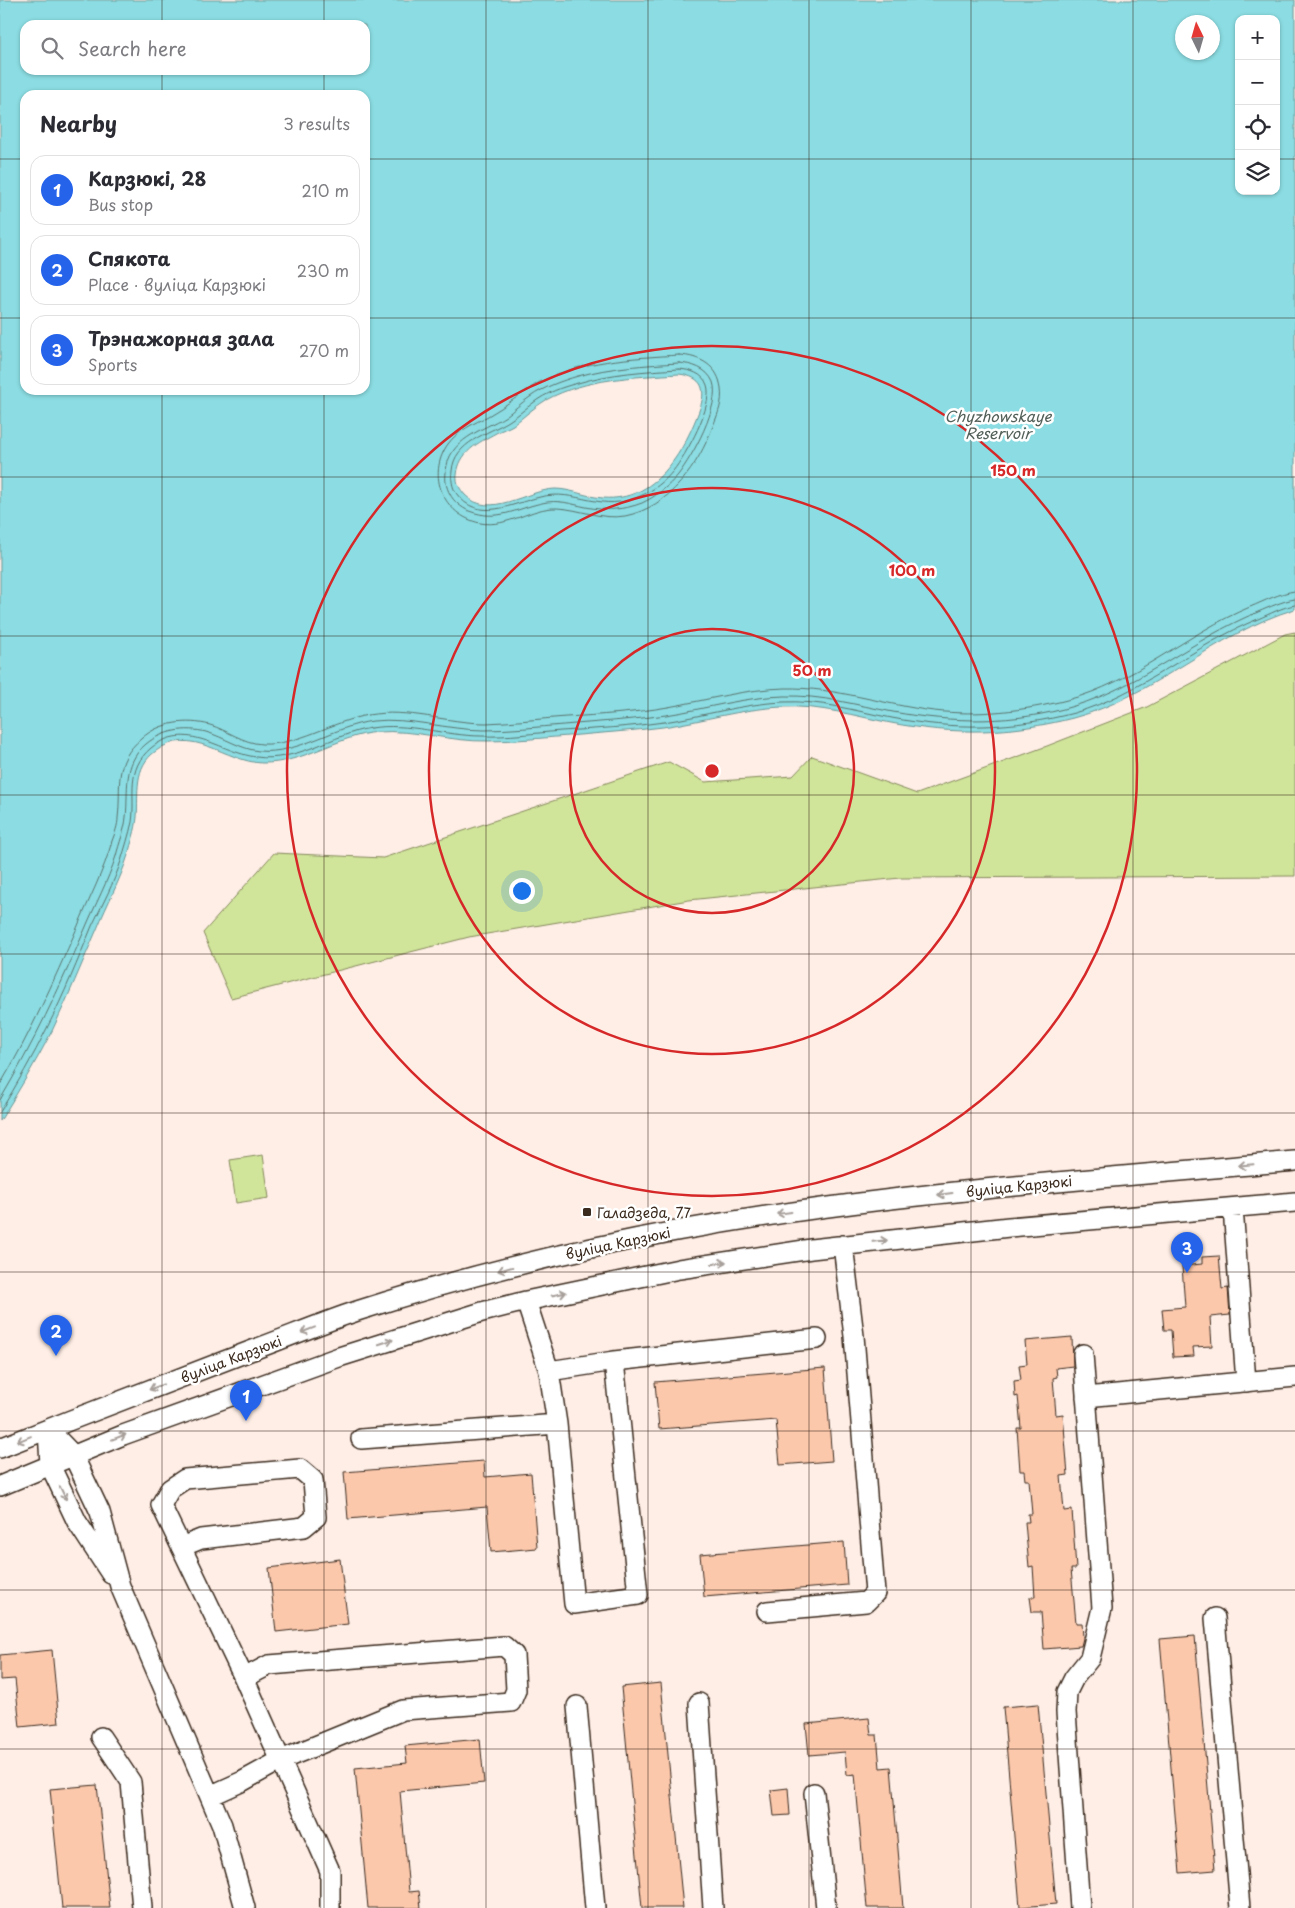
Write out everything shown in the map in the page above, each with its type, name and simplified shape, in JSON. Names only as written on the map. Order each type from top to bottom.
[{"type":"street","name":"вуліца Карзюкі","points":[[0,1448],[110,1404],[354,1312],[434,1288],[595,1247],[717,1223],[806,1210],[1008,1186],[1295,1161]]},
{"type":"street","points":[[0,1486],[73,1455],[340,1357],[482,1312],[526,1301],[679,1269],[843,1245],[1009,1227],[1295,1202]]},
{"type":"street","points":[[1232,1208],[1246,1382]]},
{"type":"street","points":[[767,1611],[866,1602],[875,1593],[854,1336],[843,1245]]},
{"type":"street","points":[[526,1301],[550,1371],[557,1424],[574,1604],[638,1596],[614,1362]]},
{"type":"street","points":[[550,1371],[817,1339]]},
{"type":"street","points":[[1080,1908],[1066,1712],[1067,1692],[1074,1678],[1090,1658],[1102,1608],[1083,1354]]},
{"type":"street","points":[[1086,1397],[1295,1377]]},
{"type":"street","points":[[361,1439],[557,1424]]},
{"type":"street","points":[[48,1429],[73,1455],[100,1512],[120,1586],[222,1825],[245,1908]]},
{"type":"street","points":[[48,1429],[50,1465],[77,1522],[120,1586]]},
{"type":"street","points":[[181,1547],[202,1539],[304,1527],[316,1517],[313,1480],[300,1469],[185,1479],[170,1489],[161,1505],[181,1547],[244,1678],[330,1871],[330,1908]]},
{"type":"street","points":[[1215,1618],[1240,1908]]},
{"type":"street","points":[[210,1796],[243,1781],[281,1760],[402,1710],[511,1702],[516,1690],[514,1654],[504,1646],[269,1665],[244,1678]]},
{"type":"street","points":[[699,1703],[713,1908]]},
{"type":"street","points":[[577,1706],[595,1908]]},
{"type":"street","points":[[101,1737],[131,1782],[142,1908]]},
{"type":"street","points":[[814,1792],[826,1908]]},
{"type":"green space","points":[[1295,632],[1295,876],[900,878],[689,900],[469,937],[231,998],[203,933],[274,853],[383,858],[669,762],[705,782],[793,776],[812,756],[917,794],[1147,707],[1285,634]]},
{"type":"green space","points":[[263,1155],[269,1198],[236,1203],[230,1160]]},
{"type":"water","name":"Chyzhowskaye Reservoir","points":[[0,0],[1295,0],[1295,609],[1238,633],[1157,681],[1102,708],[1073,718],[1005,730],[937,730],[823,709],[781,707],[751,710],[663,727],[518,740],[474,741],[405,732],[377,732],[348,739],[292,759],[262,763],[235,757],[209,746],[195,743],[182,741],[169,744],[149,757],[140,773],[136,827],[128,855],[52,1031],[0,1121]],"holes":[[[679,374],[698,381],[703,390],[699,411],[685,443],[675,458],[664,472],[638,492],[621,497],[603,498],[555,489],[508,502],[486,505],[475,502],[465,495],[460,488],[457,475],[461,460],[465,454],[483,441],[513,425],[546,400],[577,387],[611,380]]]},
{"type":"building","points":[[1219,1256],[1222,1289],[1228,1288],[1230,1315],[1210,1317],[1212,1346],[1193,1347],[1194,1356],[1173,1357],[1171,1330],[1164,1330],[1162,1309],[1185,1307],[1182,1266],[1202,1264],[1202,1257]]},
{"type":"building","points":[[1072,1337],[1073,1366],[1056,1368],[1057,1377],[1053,1378],[1056,1415],[1063,1414],[1068,1475],[1061,1476],[1064,1511],[1072,1510],[1076,1569],[1071,1569],[1076,1623],[1082,1623],[1083,1638],[1081,1646],[1044,1649],[1041,1612],[1032,1612],[1030,1597],[1035,1597],[1033,1566],[1029,1567],[1025,1522],[1029,1522],[1028,1514],[1032,1514],[1029,1480],[1025,1480],[1024,1471],[1020,1471],[1017,1428],[1021,1428],[1018,1396],[1015,1397],[1014,1381],[1021,1380],[1019,1365],[1027,1364],[1025,1341]]},
{"type":"building","points":[[825,1368],[832,1461],[780,1465],[776,1420],[659,1429],[655,1382]]},
{"type":"building","points":[[484,1461],[485,1477],[531,1473],[537,1548],[491,1552],[487,1507],[348,1519],[344,1472]]},
{"type":"building","points":[[844,1542],[847,1585],[704,1597],[700,1554]]},
{"type":"building","points":[[340,1559],[348,1624],[276,1632],[269,1568]]},
{"type":"building","points":[[1195,1636],[1215,1870],[1180,1873],[1160,1639]]},
{"type":"building","points":[[52,1650],[59,1723],[20,1727],[15,1679],[0,1680],[0,1655]]},
{"type":"building","points":[[661,1683],[683,1908],[642,1908],[621,1687]]},
{"type":"building","points":[[1038,1704],[1056,1904],[1020,1907],[1003,1707]]},
{"type":"building","points":[[869,1718],[871,1735],[877,1735],[880,1768],[891,1767],[903,1908],[867,1908],[855,1774],[847,1775],[845,1752],[809,1755],[806,1724]]},
{"type":"building","points":[[480,1739],[484,1783],[400,1791],[409,1892],[419,1891],[421,1908],[368,1908],[355,1768],[407,1763],[405,1746]]},
{"type":"building","points":[[97,1785],[110,1908],[62,1908],[50,1789]]},
{"type":"building","points":[[788,1788],[790,1815],[774,1816],[771,1790]]},
{"type":"place","name":"Галадзеда, 77","points":[[587,1212]]},
{"type":"place","name":"Трэнажорная зала","points":[[1187,1273]]},
{"type":"place","name":"Спякота","points":[[56,1356]]},
{"type":"place","name":"Карзюкі, 28","points":[[246,1421]]}]
